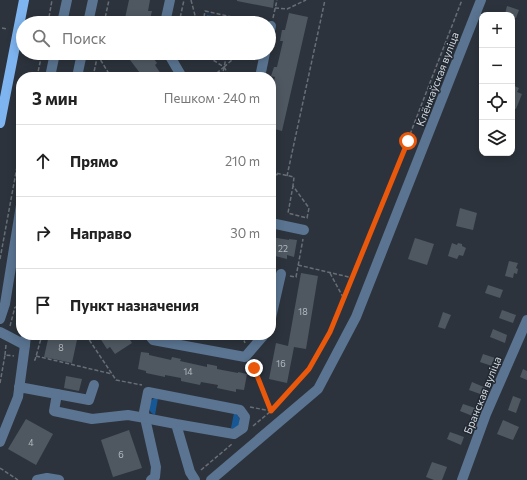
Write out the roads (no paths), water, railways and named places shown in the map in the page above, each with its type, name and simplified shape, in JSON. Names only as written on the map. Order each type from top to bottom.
[{"type":"main road","points":[[21,16],[24,0]]},
{"type":"main road","points":[[0,123],[16,41]]},
{"type":"street","points":[[64,16],[67,0]]},
{"type":"street","points":[[90,16],[93,0]]},
{"type":"street","points":[[167,16],[170,0]]},
{"type":"street","name":"Клёнкаўская вуліца","points":[[211,480],[318,390],[356,317],[481,0]]},
{"type":"street","points":[[51,72],[54,60]]},
{"type":"street","points":[[78,72],[81,60]]},
{"type":"street","points":[[172,60],[179,72]]},
{"type":"street","points":[[261,72],[264,60]]},
{"type":"street","points":[[276,224],[304,230]]},
{"type":"street","points":[[0,319],[5,304],[16,236]]},
{"type":"street","points":[[276,296],[281,274]]},
{"type":"street","name":"Бранская вуліца","points":[[462,480],[486,414],[527,320]]},
{"type":"street","points":[[0,332],[16,337]]},
{"type":"street","points":[[0,442],[18,397],[26,340]]},
{"type":"street","points":[[152,340],[245,357],[260,340]]},
{"type":"street","points":[[19,387],[89,400],[94,385]]},
{"type":"street","points":[[57,394],[54,410],[92,419],[128,415],[145,418],[176,424],[234,434],[243,428],[245,417],[240,410],[148,392],[144,412],[145,418],[156,467],[155,477],[151,480]]},
{"type":"street","points":[[176,424],[190,472],[196,477]]},
{"type":"street","points":[[37,480],[47,478],[59,480]]}]
